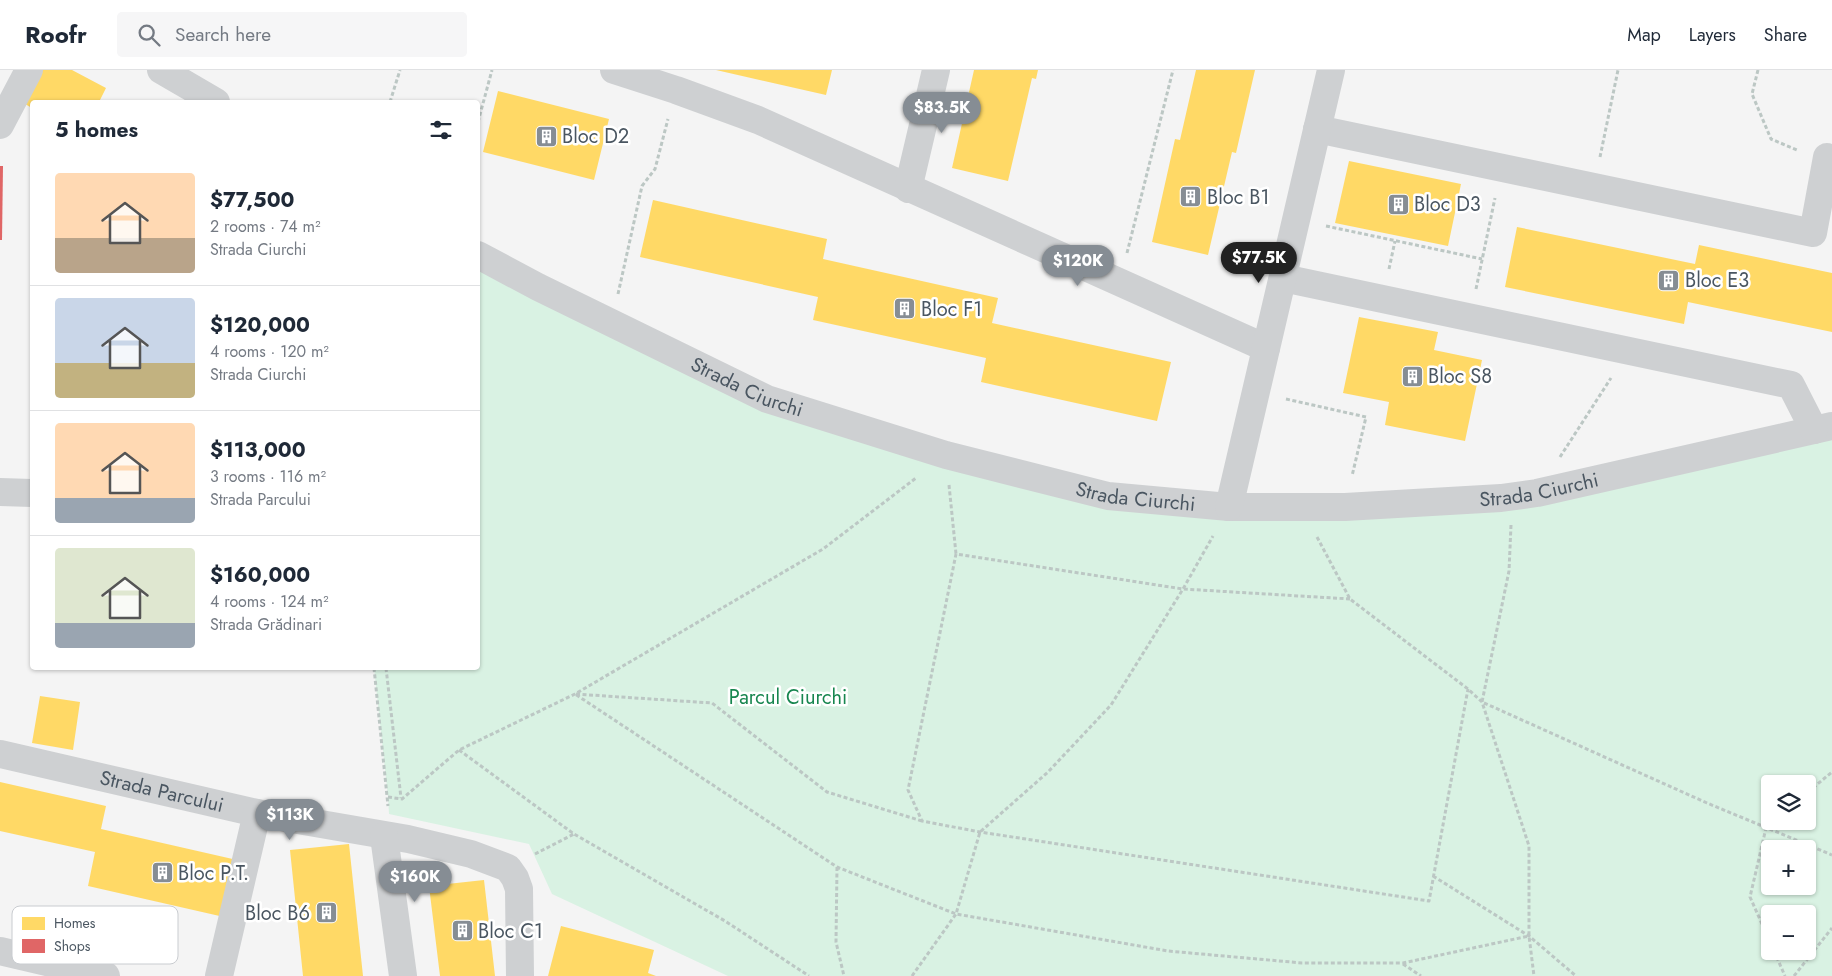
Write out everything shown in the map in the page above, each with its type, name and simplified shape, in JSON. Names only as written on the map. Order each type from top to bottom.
[{"type":"street","points":[[0,125],[30,70]]},
{"type":"street","points":[[161,70],[213,100]]},
{"type":"street","points":[[614,70],[758,120],[908,189],[1266,348]]},
{"type":"street","points":[[908,189],[936,70]]},
{"type":"street","points":[[1229,507],[1331,70]]},
{"type":"street","points":[[1318,129],[1813,233],[1827,156]]},
{"type":"street","name":"Strada Ciurchi","points":[[480,256],[767,399],[946,455],[1108,496],[1229,507],[1345,507],[1501,498],[1537,493],[1823,428]]},
{"type":"street","points":[[1283,278],[1791,385],[1823,428]]},
{"type":"street","points":[[0,492],[30,493]]},
{"type":"street","name":"Strada Parcului","points":[[0,754],[257,813],[408,839],[471,854],[508,868]]},
{"type":"street","points":[[219,976],[257,813]]},
{"type":"street","points":[[384,836],[403,976]]},
{"type":"street","points":[[508,868],[515,878],[519,889],[520,976]]},
{"type":"street","points":[[52,964],[96,975]]},
{"type":"path","points":[[391,100],[400,70]]},
{"type":"path","points":[[480,115],[492,70]]},
{"type":"path","points":[[1119,282],[1173,70]]},
{"type":"path","points":[[1594,187],[1618,70]]},
{"type":"path","points":[[1758,70],[1752,94],[1771,139],[1792,149]]},
{"type":"path","points":[[612,323],[642,186],[655,169],[676,90]]},
{"type":"path","points":[[1470,317],[1502,168]]},
{"type":"path","points":[[1296,220],[1482,259]]},
{"type":"path","points":[[1537,493],[1628,351]]},
{"type":"path","points":[[1256,393],[1366,416],[1345,507]]},
{"type":"path","points":[[922,821],[908,790],[956,554],[946,455]]},
{"type":"path","points":[[374,670],[388,797],[402,799],[459,750],[575,694],[823,549],[946,455]]},
{"type":"path","points":[[912,976],[956,914],[980,832],[1048,772],[1111,705],[1183,589],[1229,507]]},
{"type":"path","points":[[1300,507],[1350,599],[1468,689],[1482,702],[1761,826]]},
{"type":"path","points":[[1511,527],[1509,571],[1482,702],[1529,846],[1529,936],[1534,976]]},
{"type":"path","points":[[956,554],[1183,589],[1350,599]]},
{"type":"path","points":[[386,670],[402,799]]},
{"type":"path","points":[[575,694],[712,703],[827,792],[922,821],[980,832],[1429,901],[1468,689]]},
{"type":"path","points":[[575,694],[837,867],[956,914],[1168,951],[1302,963],[1403,963],[1529,936]]},
{"type":"path","points":[[459,750],[574,834],[725,921],[808,976]]},
{"type":"path","points":[[1816,785],[1832,772]]},
{"type":"path","points":[[1761,922],[1750,897],[1766,830]]},
{"type":"path","points":[[1771,830],[1832,855]]},
{"type":"path","points":[[508,868],[574,834]]},
{"type":"path","points":[[837,867],[836,942],[844,976]]},
{"type":"path","points":[[1433,876],[1529,936],[1576,976]]},
{"type":"path","points":[[1794,976],[1832,928]]},
{"type":"path","points":[[1778,960],[1785,976]]},
{"type":"path","points":[[1403,963],[1421,976]]},
{"type":"green space","name":"Parcul Ciurchi","points":[[480,255],[767,399],[1108,496],[1501,498],[1832,424],[1832,976],[728,976],[552,894],[529,844],[389,814],[374,670],[480,670]]},
{"type":"building: Homes","points":[[42,70],[72,70],[106,88],[100,100],[30,100],[30,107],[25,104]]},
{"type":"building: Homes","points":[[716,70],[832,70],[826,95]]},
{"type":"building: Homes","points":[[974,70],[1038,70],[1036,79],[1032,78],[1008,181],[952,168]]},
{"type":"building: Homes","name":"Bloc B1","points":[[1196,70],[1255,70],[1236,153],[1232,152],[1208,255],[1152,242],[1175,139],[1180,140]]},
{"type":"building: Homes","name":"Bloc D2","points":[[498,91],[609,119],[594,180],[483,152]]},
{"type":"building: Homes","name":"Bloc D3","points":[[1349,161],[1461,184],[1448,246],[1335,223]]},
{"type":"building: Homes","name":"Bloc F1","points":[[653,200],[827,239],[823,259],[998,298],[992,323],[1171,362],[1157,421],[981,382],[986,358],[813,320],[818,297],[640,257]]},
{"type":"building: Homes","name":"Bloc E3","points":[[1517,227],[1695,264],[1699,245],[1832,273],[1832,332],[1688,302],[1684,324],[1505,287]]},
{"type":"building: Homes","name":"Bloc S8","points":[[1359,317],[1438,332],[1434,350],[1482,360],[1465,441],[1385,425],[1389,402],[1343,393]]},
{"type":"building: Homes","points":[[40,696],[80,702],[73,750],[32,743]]},
{"type":"building: Homes","name":"Bloc P.T.","points":[[0,782],[106,806],[101,829],[237,860],[224,917],[88,886],[95,852],[0,831]]},
{"type":"building: Homes","name":"Bloc B6","points":[[349,844],[363,976],[303,976],[290,850]]},
{"type":"building: Homes","name":"Bloc C1","points":[[484,880],[495,976],[440,976],[429,886]]},
{"type":"building: Homes","points":[[561,926],[654,950],[648,973],[656,976],[548,976]]},
{"type":"building: Shops","points":[[0,166],[3,166],[2,240],[0,240]]},
{"type":"place","name":"Bloc D2","points":[[546,136]]},
{"type":"place","name":"Bloc B1","points":[[1191,197]]},
{"type":"place","name":"Bloc D3","points":[[1398,204]]},
{"type":"place","name":"Bloc E3","points":[[1669,280]]},
{"type":"place","name":"Bloc F1","points":[[905,309]]},
{"type":"place","name":"Bloc S8","points":[[1412,376]]},
{"type":"place","name":"Bloc P.T.","points":[[162,873]]},
{"type":"place","name":"Bloc B6","points":[[326,913]]},
{"type":"place","name":"Bloc C1","points":[[462,931]]}]
